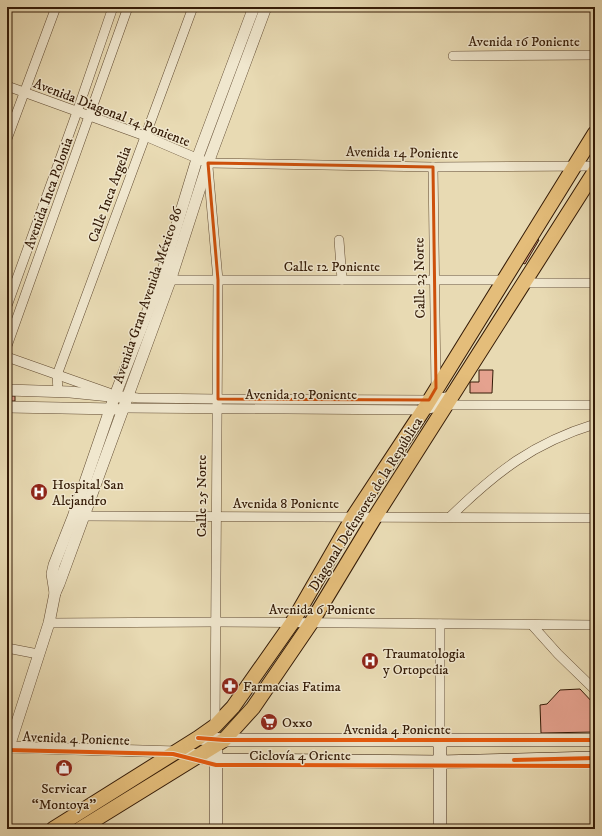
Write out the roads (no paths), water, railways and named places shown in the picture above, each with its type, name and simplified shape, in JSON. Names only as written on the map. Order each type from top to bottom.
[{"type":"main road","name":"Diagonal Defensores de la República","points":[[218,738],[233,707],[292,623],[353,517],[430,399],[595,133]]},
{"type":"main road","name":"Diagonal Defensores de la República","points":[[80,829],[198,757],[253,708],[311,623],[375,517],[595,171]]},
{"type":"main road","name":"Diagonal Defensores de la República","points":[[53,829],[198,738],[218,738]]},
{"type":"main road","name":"Avenida 4 Poniente","points":[[218,738],[595,740]]},
{"type":"main road","name":"Calle 25 Norte","points":[[216,829],[216,760],[218,738]]},
{"type":"main road","points":[[440,740],[440,829]]},
{"type":"main road","name":"Avenida 4 Poniente","points":[[177,752],[216,760],[440,762],[595,758]]},
{"type":"street","points":[[7,139],[56,7]]},
{"type":"street","name":"Avenida Inca Polonia","points":[[7,306],[113,7]]},
{"type":"street","name":"Avenida Inca Polonia","points":[[7,346],[128,7]]},
{"type":"street","name":"Calle Inca Argelia","points":[[58,391],[57,375],[193,7]]},
{"type":"street","name":"Avenida Gran Avenida México 86","points":[[78,516],[115,395],[165,280],[197,159],[254,7]]},
{"type":"street","name":"Avenida Gran Avenida México 86","points":[[8,749],[49,623],[55,593],[52,574],[54,565],[78,516],[125,401],[165,280],[266,7]]},
{"type":"street","name":"Avenida 16 Poniente","points":[[453,56],[595,55]]},
{"type":"street","name":"Avenida Diagonal 14 Poniente","points":[[7,86],[146,136],[208,163]]},
{"type":"street","name":"Avenida 14 Poniente","points":[[208,163],[433,167],[595,166]]},
{"type":"street","name":"Calle 25 Norte","points":[[208,163],[218,280],[216,622],[218,738]]},
{"type":"street","name":"Calle 23 Norte","points":[[430,399],[435,280],[433,167]]},
{"type":"street","points":[[339,240],[342,280]]},
{"type":"street","name":"Calle 12 Poniente","points":[[165,280],[504,280]]},
{"type":"street","points":[[525,283],[595,283]]},
{"type":"street","points":[[7,357],[115,395]]},
{"type":"street","name":"Avenida 10 Poniente","points":[[7,390],[58,391],[115,395],[125,401],[218,404],[430,399],[595,405]]},
{"type":"street","name":"Avenida 10 Poniente","points":[[7,408],[110,409],[125,401]]},
{"type":"street","points":[[450,517],[484,484],[507,466],[542,445],[595,424]]},
{"type":"street","name":"Avenida 8 Poniente","points":[[78,516],[595,518]]},
{"type":"street","name":"Avenida 6 Poniente","points":[[49,623],[216,622],[595,626]]},
{"type":"street","points":[[440,624],[440,740]]},
{"type":"street","points":[[532,625],[558,654],[595,690]]},
{"type":"street","points":[[7,648],[38,654]]},
{"type":"street","name":"Avenida 4 Poniente","points":[[8,749],[177,752]]},
{"type":"place","name":"Hospital San Alejandro","points":[[39,492]]},
{"type":"place","name":"Traumatologia y Ortopedia","points":[[370,661]]},
{"type":"place","name":"Farmacias Fatima","points":[[230,686]]},
{"type":"place","name":"Oxxo","points":[[269,722]]},
{"type":"place","name":"Servicar “Montoya”","points":[[64,768]]}]
